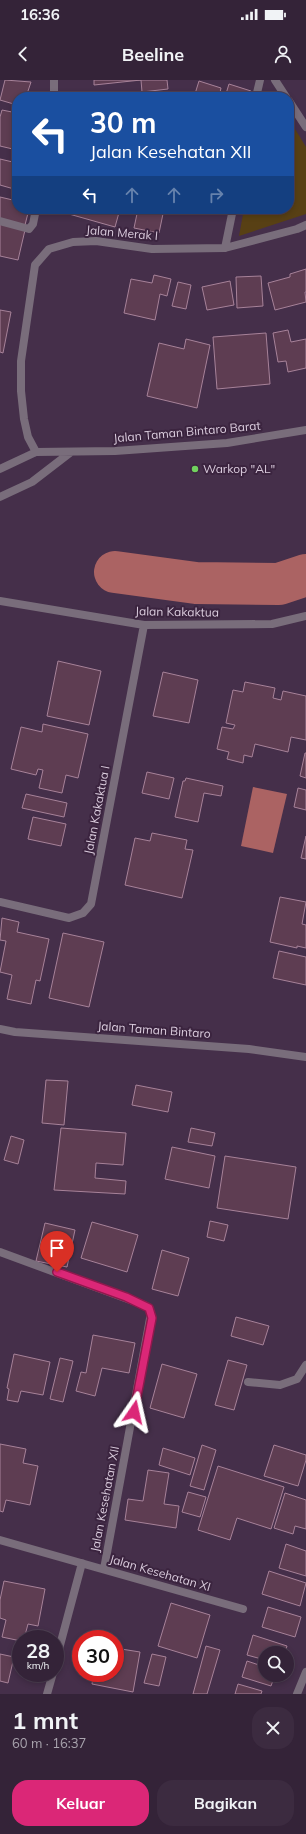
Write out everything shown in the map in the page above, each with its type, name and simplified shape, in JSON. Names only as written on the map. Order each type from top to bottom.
[{"type":"street","points":[[54,80],[54,92]]},
{"type":"street","points":[[257,92],[260,80]]},
{"type":"street","points":[[275,80],[283,92]]},
{"type":"street","points":[[294,109],[306,127]]},
{"type":"street","points":[[0,221],[29,229],[35,214]]},
{"type":"street","points":[[225,248],[232,214]]},
{"type":"street","name":"Jalan Merak I","points":[[36,452],[28,437],[24,419],[21,392],[21,361],[35,265],[49,249],[73,242],[96,241],[152,249],[225,248],[297,229],[306,225]]},
{"type":"street","name":"Jalan Taman Bintaro Barat","points":[[0,470],[36,452],[115,451],[227,442],[306,430]]},
{"type":"street","points":[[0,497],[32,482],[71,452]]},
{"type":"street","name":"Jalan Kakaktua","points":[[0,601],[144,625],[272,624],[306,616]]},
{"type":"street","name":"Jalan Kakaktua I","points":[[0,902],[69,918],[84,913],[91,904],[144,625]]},
{"type":"street","name":"Jalan Taman Bintaro","points":[[0,1029],[15,1032],[249,1049],[306,1057]]},
{"type":"street","name":"Jalan Kesehatan XII","points":[[0,1252],[147,1306],[152,1313],[104,1569]]},
{"type":"street","points":[[248,1382],[280,1385],[297,1379],[306,1365]]},
{"type":"street","name":"Jalan Kesehatan XI","points":[[0,1540],[243,1609]]},
{"type":"street","points":[[64,1630],[82,1563]]},
{"type":"street","points":[[297,1694],[306,1672]]},
{"type":"street","points":[[47,1694],[50,1682]]},
{"type":"shaded area","points":[[294,127],[306,147],[306,214],[239,236],[243,214],[294,214]]},
{"type":"shaded area","points":[[253,787],[287,794],[273,853],[241,846]]},
{"type":"building","points":[[5,80],[31,82],[28,92],[12,92],[12,104],[0,100]]},
{"type":"building","points":[[94,80],[141,80],[94,85]]},
{"type":"building","points":[[141,80],[167,80],[168,89],[142,92]]},
{"type":"building","points":[[199,81],[221,88],[220,92],[196,92]]},
{"type":"building","points":[[229,84],[251,91],[251,92],[227,92]]},
{"type":"building","points":[[2,110],[12,112],[12,149],[0,146],[0,117]]},
{"type":"building","points":[[0,159],[12,162],[12,188],[0,185]]},
{"type":"building","points":[[0,197],[12,200],[12,214],[28,214],[25,225],[0,220]]},
{"type":"building","points":[[69,214],[119,214],[115,227]]},
{"type":"building","points":[[137,214],[163,214],[159,233],[134,228]]},
{"type":"building","points":[[0,224],[25,230],[18,260],[0,256]]},
{"type":"building","points":[[306,269],[306,302],[275,310],[268,283],[290,277],[290,274]]},
{"type":"building","points":[[154,275],[171,279],[167,296],[160,294],[155,320],[124,313],[131,279],[152,283]]},
{"type":"building","points":[[261,276],[263,306],[237,308],[236,277]]},
{"type":"building","points":[[230,281],[234,305],[207,310],[202,287]]},
{"type":"building","points":[[178,282],[191,285],[186,309],[172,306]]},
{"type":"building","points":[[0,310],[11,312],[3,353],[0,352]]},
{"type":"building","points":[[288,330],[291,342],[306,339],[306,368],[288,372],[286,361],[278,362],[273,333]]},
{"type":"building","points":[[266,333],[270,384],[217,389],[213,337]]},
{"type":"building","points":[[186,339],[210,345],[197,408],[147,396],[159,343],[184,349]]},
{"type":"building","points":[[58,661],[101,671],[89,725],[47,716]]},
{"type":"building","points":[[163,672],[198,680],[189,723],[153,716]]},
{"type":"building","points":[[245,682],[275,688],[273,698],[281,700],[283,691],[306,696],[306,740],[291,737],[288,752],[255,744],[252,757],[244,755],[243,763],[227,759],[229,752],[217,749],[222,727],[233,729],[235,725],[226,723],[233,690],[243,692]]},
{"type":"building","points":[[43,724],[88,734],[78,778],[66,775],[62,793],[39,788],[43,770],[38,769],[36,775],[11,769],[21,727],[42,732]]},
{"type":"building","points":[[306,753],[306,778],[300,776]]},
{"type":"building","points":[[147,772],[174,778],[169,799],[142,793]]},
{"type":"building","points":[[186,778],[223,786],[221,796],[204,793],[198,822],[175,817],[183,781],[185,781]]},
{"type":"building","points":[[298,788],[306,790],[306,810],[294,807]]},
{"type":"building","points":[[26,794],[67,803],[64,817],[22,808]]},
{"type":"building","points":[[33,817],[66,824],[61,846],[28,839]]},
{"type":"building","points":[[152,833],[187,840],[185,849],[193,850],[182,898],[125,885],[135,838],[150,841]]},
{"type":"building","points":[[306,836],[306,859],[301,858]]},
{"type":"building","points":[[280,897],[306,902],[302,924],[306,925],[306,948],[297,946],[297,948],[270,942]]},
{"type":"building","points":[[2,918],[19,922],[17,932],[49,939],[40,981],[36,980],[31,1004],[7,999],[12,975],[0,972],[6,941],[0,940]]},
{"type":"building","points":[[63,933],[104,942],[89,1007],[49,998]]},
{"type":"building","points":[[279,951],[306,957],[306,985],[273,978]]},
{"type":"building","points":[[46,1080],[68,1081],[64,1125],[42,1123]]},
{"type":"building","points":[[136,1085],[172,1092],[168,1112],[132,1105]]},
{"type":"building","points":[[61,1128],[126,1133],[123,1165],[96,1163],[95,1178],[126,1181],[125,1194],[54,1190]]},
{"type":"building","points":[[191,1128],[215,1133],[212,1146],[188,1142]]},
{"type":"building","points":[[11,1136],[24,1140],[18,1164],[4,1160]]},
{"type":"building","points":[[172,1147],[215,1156],[209,1188],[165,1179]]},
{"type":"building","points":[[225,1156],[296,1167],[288,1219],[217,1208]]},
{"type":"building","points":[[210,1221],[228,1225],[224,1241],[207,1237]]},
{"type":"building","points":[[92,1222],[138,1235],[127,1272],[81,1258]]},
{"type":"building","points":[[45,1223],[75,1230],[67,1267],[36,1261]]},
{"type":"building","points":[[162,1250],[189,1258],[178,1296],[152,1289]]},
{"type":"building","points":[[236,1317],[269,1326],[263,1345],[231,1336]]},
{"type":"building","points":[[93,1335],[135,1343],[129,1373],[102,1368],[95,1396],[76,1391],[81,1372],[86,1373]]},
{"type":"building","points":[[14,1354],[50,1362],[43,1395],[21,1391],[18,1402],[7,1400],[9,1389],[7,1388]]},
{"type":"building","points":[[60,1358],[73,1361],[63,1402],[50,1399]]},
{"type":"building","points":[[228,1360],[247,1365],[234,1410],[215,1405]]},
{"type":"building","points":[[162,1364],[197,1374],[184,1418],[150,1408]]},
{"type":"building","points":[[0,1444],[26,1449],[23,1463],[38,1466],[30,1505],[6,1500],[3,1512],[0,1511]]},
{"type":"building","points":[[202,1445],[216,1450],[204,1490],[190,1486]]},
{"type":"building","points":[[274,1445],[306,1455],[306,1460],[298,1486],[264,1476]]},
{"type":"building","points":[[163,1448],[195,1458],[190,1475],[159,1465]]},
{"type":"building","points":[[218,1466],[284,1487],[271,1529],[237,1518],[230,1540],[198,1530]]},
{"type":"building","points":[[148,1470],[169,1473],[164,1504],[179,1506],[176,1528],[125,1520],[128,1499],[143,1501]]},
{"type":"building","points":[[188,1492],[206,1497],[200,1517],[182,1512]]},
{"type":"building","points":[[285,1493],[306,1500],[306,1529],[295,1526],[293,1534],[274,1528]]},
{"type":"building","points":[[286,1544],[306,1551],[306,1576],[279,1568]]},
{"type":"building","points":[[269,1571],[306,1583],[300,1606],[262,1594]]},
{"type":"building","points":[[4,1581],[45,1589],[38,1626],[28,1624],[26,1630],[12,1630],[12,1639],[2,1637],[6,1620],[0,1618],[0,1600]]},
{"type":"building","points":[[171,1603],[210,1615],[197,1658],[158,1646]]},
{"type":"building","points":[[268,1607],[301,1617],[295,1637],[262,1627]]},
{"type":"building","points":[[253,1635],[287,1646],[258,1646],[258,1658],[247,1655]]},
{"type":"building","points":[[206,1646],[220,1650],[207,1694],[193,1694]]},
{"type":"building","points":[[124,1649],[140,1652],[133,1692],[92,1684],[92,1682],[124,1682]]},
{"type":"building","points":[[0,1654],[12,1657],[12,1666],[8,1683],[0,1681]]},
{"type":"building","points":[[152,1654],[166,1657],[159,1686],[144,1683]]},
{"type":"building","points":[[247,1661],[258,1665],[258,1682],[242,1677]]},
{"type":"building","points":[[258,1682],[272,1682],[271,1686]]},
{"type":"building","points":[[238,1684],[262,1691],[261,1694],[235,1694]]},
{"type":"waterway","points":[[115,572],[196,583],[279,584],[306,575]]},
{"type":"place","name":"Warkop \"AL\"","points":[[195,469]]},
{"type":"route","points":[[57,1272],[147,1306],[152,1313],[134,1412]]}]
